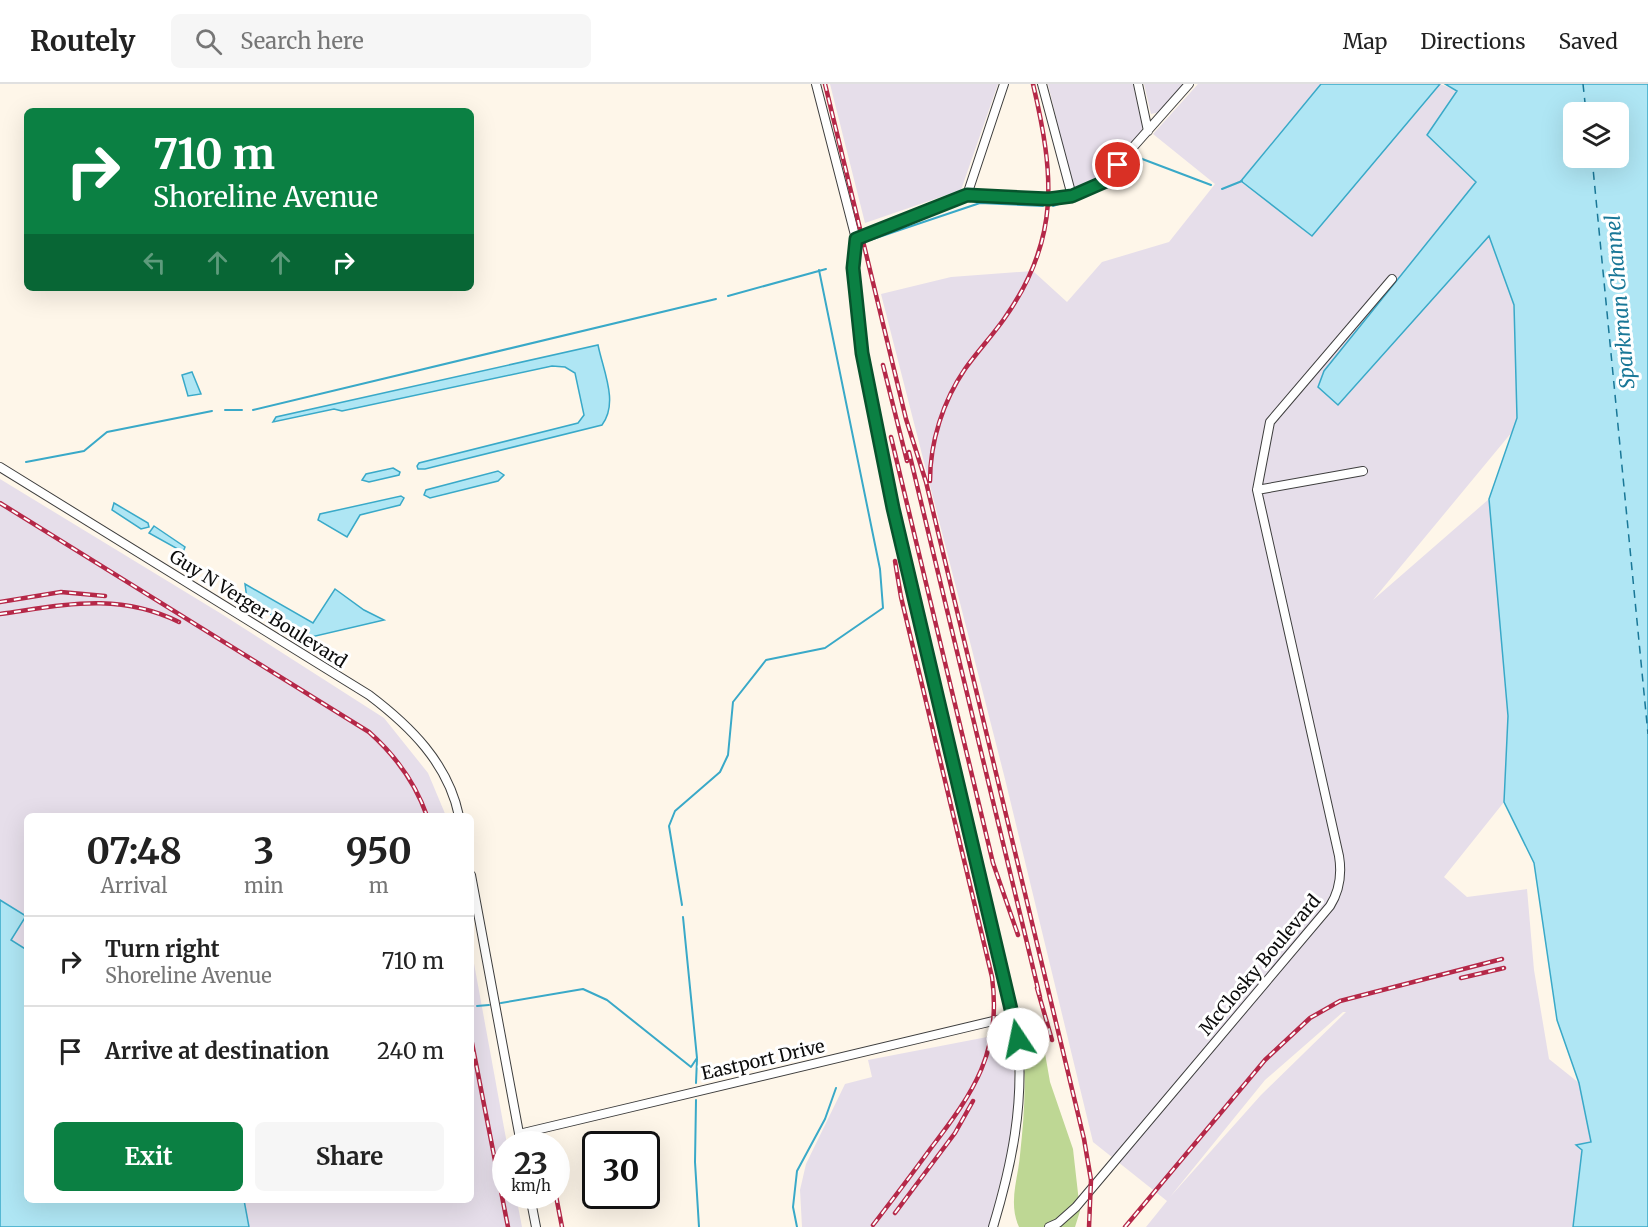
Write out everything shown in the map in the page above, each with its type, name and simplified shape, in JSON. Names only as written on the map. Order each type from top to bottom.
[{"type":"street","points":[[816,84],[856,239],[853,268],[862,353],[893,508],[1014,1016],[1021,1067],[1017,1132],[1008,1178],[993,1227]]},
{"type":"street","points":[[967,195],[1004,84]]},
{"type":"street","points":[[1042,84],[1072,196]]},
{"type":"street","points":[[1138,84],[1148,131]]},
{"type":"street","points":[[856,239],[967,195],[1049,199],[1072,196],[1104,182],[1189,84]]},
{"type":"street","name":"McClosky Boulevard","points":[[1049,1227],[1071,1212],[1124,1151],[1330,906],[1339,888],[1341,878],[1339,855],[1257,490],[1270,422],[1392,279]]},
{"type":"street","name":"Guy N Verger Boulevard","points":[[0,467],[360,689],[395,714],[434,758],[452,794],[458,813]]},
{"type":"street","points":[[1257,490],[1363,471]]},
{"type":"street","points":[[474,891],[518,1131]]},
{"type":"street","name":"Eastport Drive","points":[[532,1131],[1014,1016]]},
{"type":"street","points":[[533,1209],[536,1227]]},
{"type":"shaded area","points":[[830,84],[998,84],[961,190],[865,223]]},
{"type":"shaded area","points":[[1048,84],[1133,84],[1143,129],[1105,174],[1073,189]]},
{"type":"shaded area","points":[[1144,84],[1184,84],[1160,112],[1151,114]]},
{"type":"shaded area","points":[[1198,84],[1321,84],[1241,180],[1311,236],[1440,84],[1458,91],[1428,135],[1476,181],[1489,235],[1514,305],[1517,418],[1512,432],[1373,600],[1489,499],[1508,716],[1504,802],[1444,877],[1467,897],[1527,889],[1534,970],[1549,1059],[1579,1083],[1591,1142],[1582,1149],[1573,1227],[1146,1227],[1167,1201],[1093,1142],[1005,779],[881,294],[951,277],[1033,271],[1067,302],[1102,262],[1169,242],[1215,184],[1153,134]],"holes":[[[1343,1012],[1346,1012],[1261,1095],[1170,1197],[1265,1080]]]},
{"type":"shaded area","points":[[0,479],[220,613],[384,718],[428,773],[445,813],[24,813],[24,915],[0,900]]},
{"type":"shaded area","points":[[24,919],[24,948],[11,940]]},
{"type":"shaded area","points":[[474,963],[505,1131],[492,1131],[492,1209],[519,1209],[522,1227],[249,1227],[245,1203],[474,1203]]},
{"type":"shaded area","points":[[1013,1032],[1016,1120],[989,1227],[802,1227],[800,1190],[806,1164],[845,1084],[872,1077],[868,1060]]},
{"type":"green space","points":[[1031,1034],[1043,1042],[1050,1082],[1073,1149],[1080,1211],[1075,1227],[1019,1227],[1016,1218],[1014,1200],[1024,1100],[1022,1044]]},
{"type":"water","points":[[1321,84],[1440,84],[1312,236],[1241,181]]},
{"type":"water","name":"Sparkman Channel","points":[[1445,84],[1648,84],[1648,1227],[1573,1227],[1582,1150],[1576,1145],[1591,1142],[1579,1083],[1557,1020],[1534,863],[1504,802],[1508,716],[1489,499],[1517,418],[1514,305],[1489,236],[1338,405],[1318,387],[1324,371],[1476,182],[1427,135],[1457,91]]},
{"type":"water","points":[[598,345],[610,397],[607,416],[602,425],[425,469],[418,469],[417,466],[419,463],[578,423],[584,415],[575,373],[565,367],[552,366],[342,411],[334,409],[273,422],[276,417]]},
{"type":"water","points":[[192,372],[201,394],[188,396],[182,375]]},
{"type":"water","points":[[393,468],[400,472],[399,475],[369,482],[362,480],[366,474]]},
{"type":"water","points":[[498,471],[504,475],[498,481],[430,498],[424,495],[426,490]]},
{"type":"water","points":[[401,496],[404,498],[400,505],[360,515],[347,537],[318,520],[320,514]]},
{"type":"water","points":[[114,503],[148,523],[149,527],[141,529],[112,510]]},
{"type":"water","points":[[154,526],[185,547],[183,552],[149,533]]},
{"type":"water","points":[[245,584],[313,623],[335,589],[364,610],[384,620],[307,638],[247,599]]},
{"type":"water","points":[[0,900],[24,915],[24,919],[11,940],[24,948],[24,1203],[245,1203],[249,1227],[0,1227]]},
{"type":"waterway","points":[[1053,206],[1108,187],[1137,157],[1211,185]]},
{"type":"waterway","points":[[1222,189],[1242,181]]},
{"type":"waterway","points":[[870,240],[980,203],[1043,206]]},
{"type":"waterway","points":[[728,296],[826,269]]},
{"type":"waterway","points":[[682,905],[669,826],[675,811],[720,772],[728,755],[733,702],[766,660],[825,648],[883,608],[880,569],[819,270]]},
{"type":"waterway","points":[[253,410],[716,299]]},
{"type":"waterway","points":[[225,410],[242,410]]},
{"type":"waterway","points":[[26,462],[84,451],[107,432],[212,411]]},
{"type":"waterway","points":[[501,1003],[583,989],[607,1000],[691,1067],[697,1058],[683,917]]},
{"type":"waterway","points":[[477,1006],[489,1005]]},
{"type":"waterway","points":[[696,1083],[697,1059]]},
{"type":"waterway","points":[[797,1227],[793,1207],[797,1171],[825,1119],[836,1088]]},
{"type":"waterway","points":[[696,1100],[695,1162],[699,1227]]},
{"type":"ferry route","points":[[1583,84],[1585,102]]},
{"type":"ferry route","points":[[1593,168],[1648,734]]},
{"type":"railway","points":[[825,84],[906,419],[926,482],[1084,1139],[1091,1180],[1089,1227]]},
{"type":"railway","points":[[930,481],[932,452],[944,408],[957,381],[1004,319],[1022,290],[1036,261],[1044,233],[1048,205],[1048,177],[1045,147],[1033,84]]},
{"type":"railway","points":[[883,365],[907,461]]},
{"type":"railway","points":[[891,437],[993,863],[1018,935]]},
{"type":"railway","points":[[909,452],[1040,997]]},
{"type":"railway","points":[[0,503],[369,732],[404,770],[426,813]]},
{"type":"railway","points":[[873,1225],[946,1128],[972,1089],[988,1049],[993,1027],[994,1003],[992,977],[901,597],[895,561]]},
{"type":"railway","points":[[0,602],[61,592],[105,596]]},
{"type":"railway","points":[[0,614],[91,603],[134,607],[179,622]]},
{"type":"railway","points":[[1125,1227],[1265,1060],[1310,1018],[1340,1001],[1502,959]]},
{"type":"railway","points":[[1461,978],[1504,968]]},
{"type":"railway","points":[[1037,988],[1052,1040]]},
{"type":"railway","points":[[474,1053],[508,1227]]},
{"type":"railway","points":[[895,1213],[955,1133],[973,1101]]},
{"type":"railway","points":[[559,1209],[562,1227]]},
{"type":"route","points":[[1018,1039],[893,508],[862,353],[853,268],[856,239],[967,195],[1049,199],[1072,196],[1104,182],[1118,165]]}]
